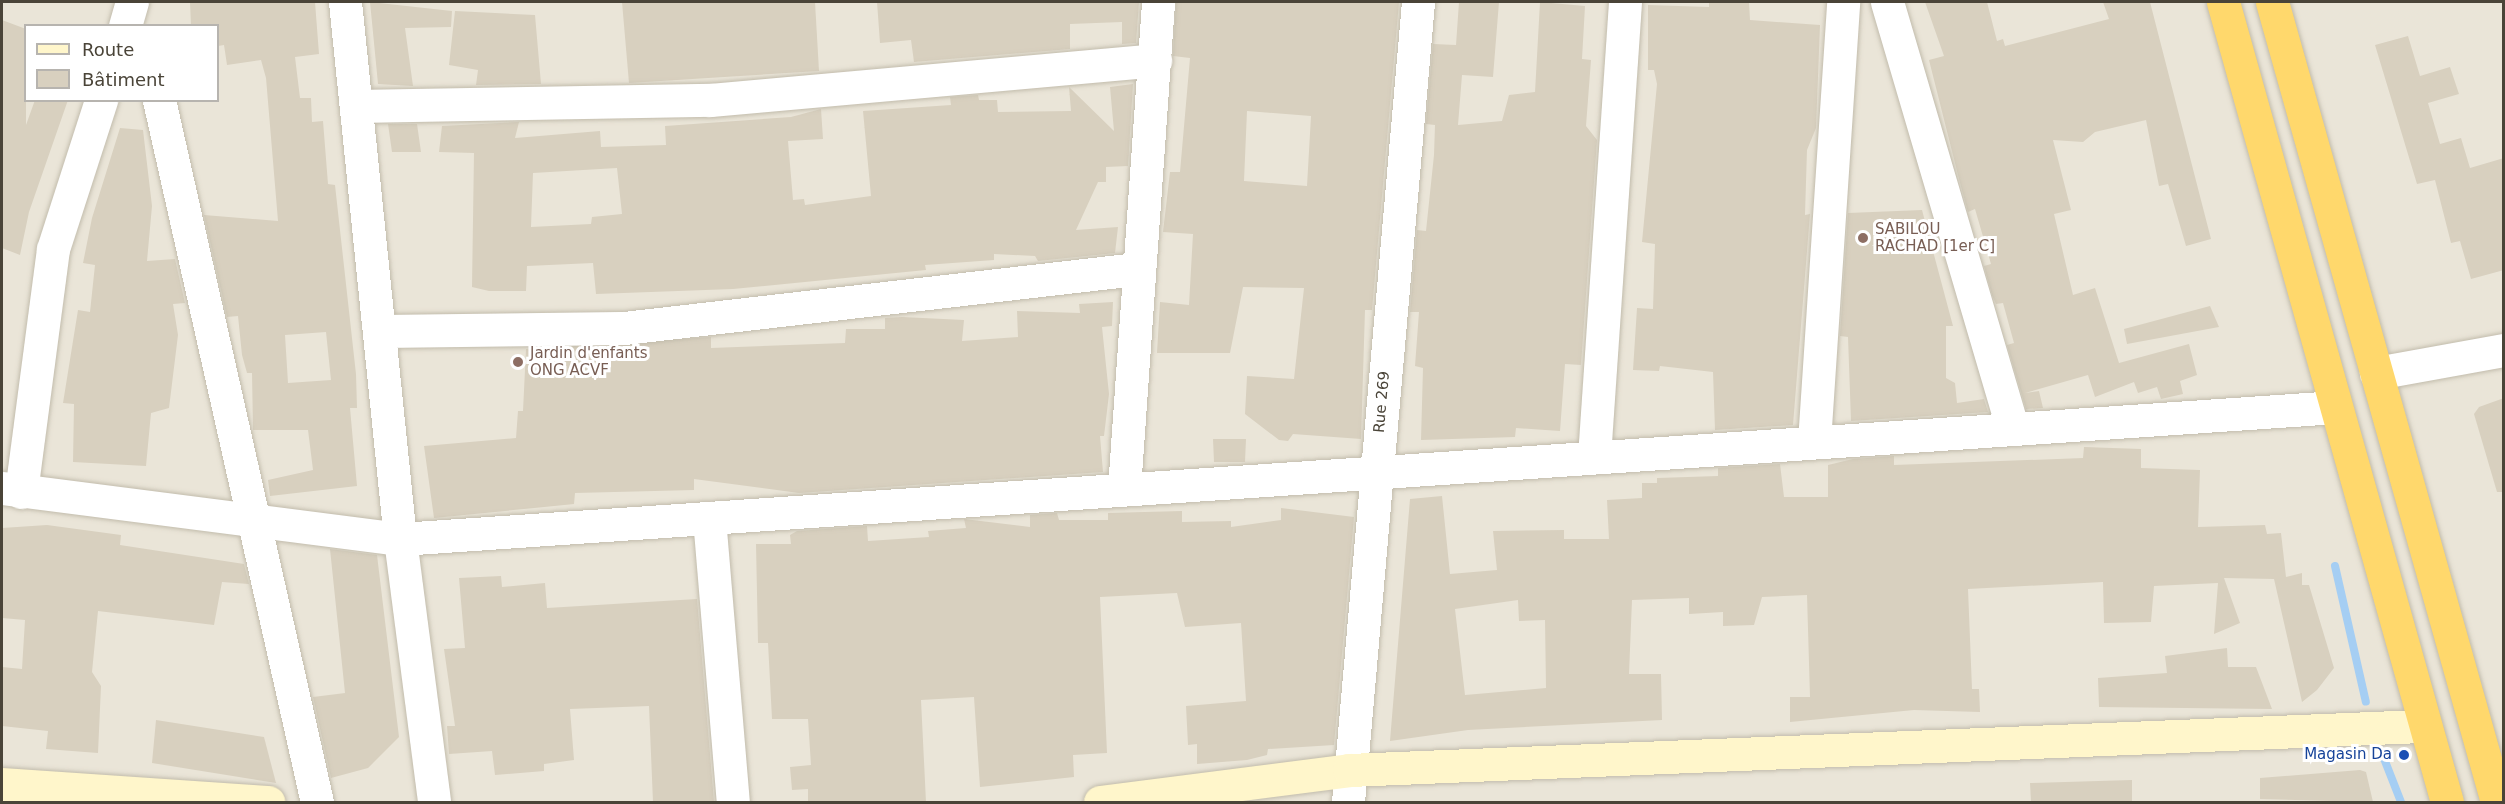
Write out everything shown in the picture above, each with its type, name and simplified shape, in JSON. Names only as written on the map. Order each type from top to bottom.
[{"type":"highway","points":[[2223,2],[2421,726],[2447,802]]},
{"type":"highway","points":[[2272,2],[2497,802]]},
{"type":"street","points":[[126,24],[133,2]]},
{"type":"street","points":[[133,2],[139,24]]},
{"type":"street","points":[[345,2],[358,105],[400,539],[434,802]]},
{"type":"street","points":[[1124,489],[1136,269],[1158,2]]},
{"type":"street","name":"Rue 269","points":[[1348,802],[1418,2]]},
{"type":"street","points":[[1594,457],[1625,2]]},
{"type":"street","points":[[1814,442],[1843,2]]},
{"type":"street","points":[[1887,2],[2012,428]]},
{"type":"street","points":[[358,105],[710,100],[1155,60]]},
{"type":"street","points":[[100,102],[53,249],[11,490],[256,525],[400,539],[2335,406]]},
{"type":"street","points":[[159,102],[317,802]]},
{"type":"street","points":[[379,331],[624,328],[1136,269]]},
{"type":"street","points":[[2376,373],[2504,350]]},
{"type":"street","points":[[710,518],[733,802]]},
{"type":"street","points":[[1100,802],[1349,770],[2421,726]]},
{"type":"street","points":[[2,784],[268,802]]},
{"type":"shaded area","points":[[2,2],[2503,2],[2503,802],[2,802]]},
{"type":"building","points":[[190,2],[315,2],[319,54],[295,57],[300,98],[311,98],[312,122],[323,121],[328,184],[335,185],[356,374],[357,408],[350,408],[357,486],[270,496],[268,480],[313,470],[308,430],[253,430],[252,373],[247,373],[242,355],[238,316],[227,317],[204,215],[278,221],[266,78],[261,60],[227,65],[224,45],[219,46],[219,24],[191,24]],"holes":[[[326,332],[331,380],[288,383],[285,335]]]},
{"type":"building","points":[[370,2],[452,11],[451,27],[405,28],[413,86],[378,84]]},
{"type":"building","points":[[622,2],[815,2],[819,71],[629,83]]},
{"type":"building","points":[[877,2],[1139,2],[1136,43],[1122,44],[1122,22],[1070,24],[1070,49],[914,62],[911,40],[880,43]]},
{"type":"building","points":[[1176,2],[1399,2],[1372,310],[1365,310],[1361,439],[1293,434],[1288,441],[1279,440],[1245,414],[1247,376],[1294,379],[1304,288],[1243,287],[1230,353],[1157,353],[1160,302],[1189,305],[1193,234],[1163,232],[1170,172],[1180,172],[1190,58],[1173,56]],"holes":[[[1247,111],[1311,116],[1307,186],[1244,181]]]},
{"type":"building","points":[[1459,2],[1499,2],[1493,77],[1462,75],[1458,125],[1502,121],[1509,95],[1535,92],[1540,2],[1585,6],[1582,59],[1591,60],[1586,126],[1597,140],[1581,365],[1565,364],[1560,431],[1516,428],[1515,437],[1421,440],[1423,368],[1415,366],[1419,312],[1410,312],[1417,230],[1426,231],[1434,155],[1435,125],[1426,124],[1433,44],[1456,45]]},
{"type":"building","points":[[1709,2],[1749,2],[1750,20],[1820,25],[1816,128],[1807,150],[1805,215],[1810,214],[1793,425],[1715,430],[1713,372],[1660,366],[1659,371],[1633,370],[1637,308],[1653,309],[1655,244],[1642,242],[1657,84],[1654,70],[1648,70],[1648,5],[1709,7]]},
{"type":"building","points":[[1925,2],[1987,2],[1997,41],[2003,39],[2005,46],[2109,19],[2103,2],[2150,2],[2211,239],[2186,246],[2168,184],[2159,186],[2146,120],[2095,132],[2083,142],[2053,140],[2071,210],[2054,214],[2073,295],[2095,288],[2119,363],[2189,344],[2197,375],[2180,381],[2183,394],[2161,399],[2157,387],[2138,393],[2134,382],[2095,397],[2088,375],[2025,393],[2039,391],[2043,408],[2026,409],[2007,345],[2014,343],[2003,303],[1996,304],[1992,295],[1984,266],[1991,264],[1975,209],[1968,212],[1929,60],[1944,56]]},
{"type":"building","points":[[455,11],[535,15],[541,84],[476,85],[478,70],[449,65]]},
{"type":"building","points":[[2,20],[24,28],[26,125],[34,102],[67,102],[29,212],[20,255],[2,248]]},
{"type":"building","points":[[2408,36],[2420,76],[2450,67],[2459,94],[2428,103],[2440,144],[2461,138],[2470,168],[2504,158],[2504,270],[2471,279],[2460,241],[2451,243],[2435,180],[2417,184],[2375,45]]},
{"type":"building","points":[[1133,84],[1128,166],[1106,167],[1106,182],[1098,182],[1076,230],[1118,227],[1115,253],[1038,261],[1035,256],[994,254],[994,260],[925,265],[926,270],[733,289],[596,294],[593,263],[527,266],[526,291],[489,291],[472,287],[474,153],[439,152],[442,126],[519,122],[515,138],[600,131],[601,147],[666,145],[665,126],[791,117],[821,109],[823,139],[788,141],[793,200],[804,199],[805,205],[871,196],[863,111],[951,105],[950,97],[978,95],[979,100],[997,100],[998,112],[1071,111],[1069,87],[1114,131],[1110,87]],"holes":[[[617,168],[622,214],[592,217],[591,224],[531,227],[533,173]]]},
{"type":"building","points":[[388,124],[417,124],[421,152],[392,152]]},
{"type":"building","points":[[120,128],[143,130],[152,206],[147,261],[175,259],[185,303],[173,304],[178,335],[169,408],[151,413],[146,466],[73,462],[74,404],[63,403],[78,310],[90,312],[95,265],[83,263],[92,218]]},
{"type":"building","points":[[1922,210],[1953,326],[1946,326],[1946,378],[1955,383],[1957,403],[1984,399],[1988,412],[1851,421],[1848,337],[1840,336],[1848,213]]},
{"type":"building","points":[[1113,302],[1112,326],[1102,327],[1109,394],[1104,436],[1100,436],[1103,472],[799,493],[694,479],[694,490],[575,493],[574,504],[434,518],[424,446],[516,438],[518,411],[523,411],[526,349],[711,337],[711,348],[845,343],[846,329],[885,329],[885,318],[902,317],[964,320],[962,341],[1018,337],[1017,311],[1080,313],[1079,304]]},
{"type":"building","points":[[2210,306],[2219,327],[2127,344],[2124,329]]},
{"type":"building","points":[[2504,398],[2504,492],[2497,492],[2474,414],[2479,407]]},
{"type":"building","points":[[1213,439],[1246,439],[1245,462],[1214,462]]},
{"type":"building","points":[[2084,447],[2141,449],[2141,468],[2200,470],[2198,527],[2265,525],[2267,534],[2281,533],[2286,577],[2302,573],[2302,585],[2309,585],[2334,668],[2317,690],[2302,702],[2274,579],[2224,578],[2240,623],[2214,634],[2218,583],[2154,586],[2151,622],[2104,623],[2103,582],[1968,589],[1972,689],[1979,689],[1980,712],[1914,710],[1790,722],[1790,697],[1810,697],[1807,595],[1762,597],[1754,625],[1723,626],[1723,612],[1689,614],[1689,598],[1632,600],[1629,674],[1661,674],[1662,720],[1468,730],[1390,741],[1410,499],[1442,496],[1450,574],[1497,570],[1493,531],[1564,530],[1564,539],[1609,539],[1607,500],[1642,498],[1642,483],[1657,483],[1657,478],[1718,476],[1718,468],[1780,464],[1784,497],[1828,497],[1828,465],[1853,459],[1894,456],[1894,465],[2083,458]],"holes":[[[1518,600],[1519,621],[1545,620],[1546,688],[1465,695],[1455,609]]]},
{"type":"building","points":[[1281,508],[1354,517],[1334,745],[1268,749],[1267,755],[1247,760],[1197,764],[1197,744],[1188,745],[1186,706],[1246,701],[1241,623],[1185,627],[1177,593],[1100,597],[1107,753],[1073,755],[1074,777],[980,787],[974,697],[921,700],[926,802],[808,802],[808,789],[792,790],[790,767],[811,765],[808,719],[772,719],[768,643],[758,643],[756,544],[791,544],[790,535],[797,531],[867,526],[868,541],[929,537],[928,531],[966,528],[964,519],[1030,527],[1030,515],[1057,513],[1059,520],[1108,520],[1108,513],[1182,511],[1182,522],[1231,521],[1231,527],[1281,520]]},
{"type":"building","points":[[47,525],[121,535],[120,545],[244,564],[249,584],[222,582],[214,625],[98,611],[92,672],[101,686],[98,753],[46,749],[48,731],[2,726],[2,667],[22,669],[25,620],[2,618],[2,528]]},
{"type":"building","points":[[330,549],[377,555],[399,737],[368,768],[331,778],[313,697],[345,693]]},
{"type":"building","points":[[501,576],[502,587],[545,583],[547,608],[697,599],[714,802],[653,802],[649,706],[570,709],[574,760],[544,764],[544,771],[495,775],[492,751],[449,754],[447,726],[455,726],[444,649],[465,648],[459,578]]},
{"type":"building","points":[[2227,648],[2228,667],[2256,667],[2272,709],[2099,707],[2098,678],[2167,673],[2165,656]]},
{"type":"building","points":[[156,720],[264,737],[276,783],[152,763]]},
{"type":"building","points":[[2360,770],[2366,772],[2373,802],[2260,799],[2260,778]]},
{"type":"building","points":[[2132,780],[2132,802],[2031,802],[2030,783]]},
{"type":"waterway","points":[[2335,566],[2366,702]]},
{"type":"waterway","points":[[2383,756],[2401,802]]},
{"type":"place","name":"SABILOU RACHAD [1er C]","points":[[1863,238]]},
{"type":"place","name":"Jardin d'enfants ONG ACVF","points":[[518,362]]},
{"type":"place","name":"Magasin Da","points":[[2404,755]]}]
